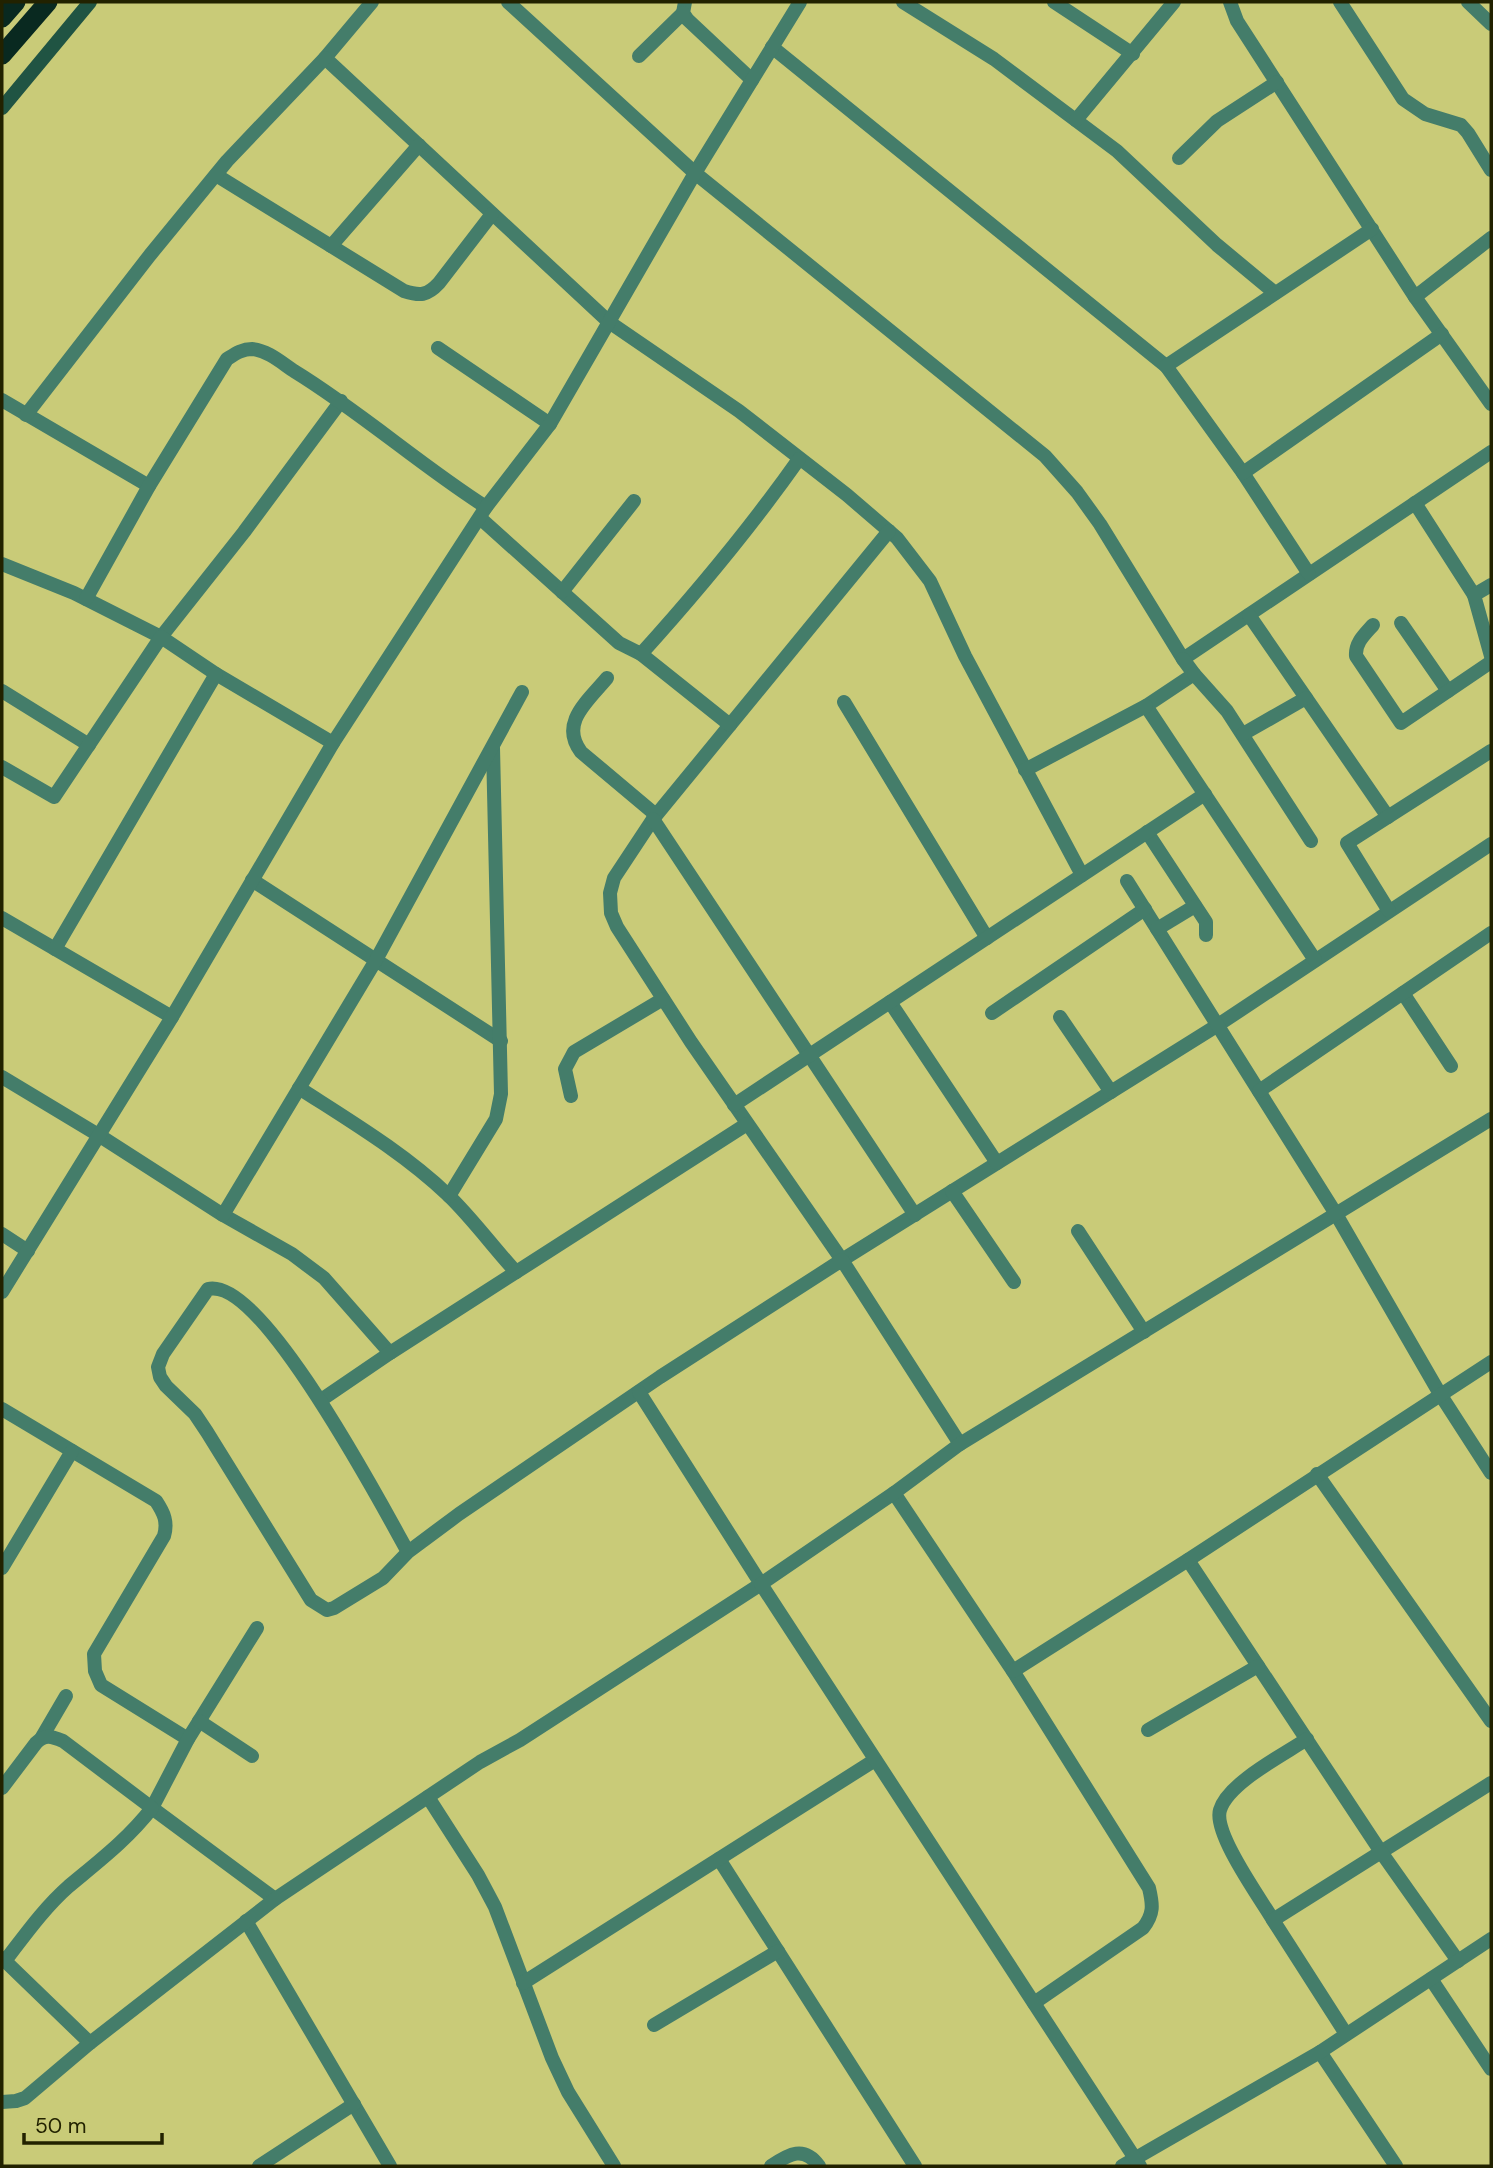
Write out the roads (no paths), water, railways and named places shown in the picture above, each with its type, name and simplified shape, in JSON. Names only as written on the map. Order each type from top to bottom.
[{"type":"highway","points":[[2,18],[16,2]]},
{"type":"highway","points":[[2,55],[48,2]]},
{"type":"main road","points":[[2,108],[90,2]]},
{"type":"street","points":[[26,415],[149,255],[216,175],[325,58],[372,2]]},
{"type":"street","points":[[508,2],[695,173],[1045,456],[1077,492],[1100,524],[1183,659],[1227,711],[1311,841]]},
{"type":"street","points":[[2,1292],[172,1017],[333,743],[483,512],[550,424],[695,173],[800,2]]},
{"type":"street","points":[[903,2],[965,39],[1116,150],[1217,245],[1275,293]]},
{"type":"street","points":[[1054,2],[1133,54]]},
{"type":"street","points":[[1076,120],[1174,2]]},
{"type":"street","points":[[1230,2],[1237,21],[1415,297],[1491,404]]},
{"type":"street","points":[[1340,2],[1403,99],[1425,114],[1461,125],[1491,170]]},
{"type":"street","points":[[1468,2],[1491,24]]},
{"type":"street","points":[[639,56],[684,8],[752,80]]},
{"type":"street","points":[[772,47],[1166,366],[1243,473],[1309,575]]},
{"type":"street","points":[[325,58],[609,322],[739,411],[847,495],[897,538],[930,581],[965,656],[1082,875]]},
{"type":"street","points":[[1179,159],[1217,121],[1277,82]]},
{"type":"street","points":[[331,246],[419,145]]},
{"type":"street","points":[[216,175],[404,291],[419,296],[430,293],[439,283],[492,214]]},
{"type":"street","points":[[1166,366],[1372,229]]},
{"type":"street","points":[[1415,297],[1491,238]]},
{"type":"street","points":[[1243,473],[1442,334]]},
{"type":"street","points":[[438,348],[550,424]]},
{"type":"street","points":[[86,599],[149,486],[227,359],[236,352],[251,349],[263,352],[341,401],[429,468],[483,512],[562,592],[619,643],[641,654],[730,726]]},
{"type":"street","points":[[2,400],[149,486]]},
{"type":"street","points":[[2,767],[54,797],[161,637],[244,532],[341,401]]},
{"type":"street","points":[[1183,659],[1491,452]]},
{"type":"street","points":[[641,654],[677,615],[780,486],[799,458]]},
{"type":"street","points":[[562,592],[634,501]]},
{"type":"street","points":[[1415,503],[1474,595],[1491,656]]},
{"type":"street","points":[[889,531],[655,817],[614,878],[610,893],[611,913],[617,928],[663,999],[842,1260],[960,1444]]},
{"type":"street","points":[[2,564],[86,599],[161,637],[216,674],[333,743]]},
{"type":"street","points":[[1474,595],[1491,585]]},
{"type":"street","points":[[1249,615],[1388,817]]},
{"type":"street","points":[[1401,623],[1448,691]]},
{"type":"street","points":[[1373,625],[1360,639],[1356,656],[1401,723],[1491,662]]},
{"type":"street","points":[[55,949],[216,674]]},
{"type":"street","points":[[1025,770],[1146,706],[1194,674]]},
{"type":"street","points":[[607,678],[578,713],[572,728],[573,742],[655,817],[915,1214]]},
{"type":"street","points":[[2,691],[89,745]]},
{"type":"street","points":[[223,1215],[376,960],[522,692]]},
{"type":"street","points":[[1242,734],[1306,698]]},
{"type":"street","points":[[844,702],[986,938]]},
{"type":"street","points":[[1146,706],[1315,961]]},
{"type":"street","points":[[449,1196],[496,1119],[500,1094],[493,747]]},
{"type":"street","points":[[1389,911],[1347,843],[1491,751]]},
{"type":"street","points":[[734,1105],[1205,794]]},
{"type":"street","points":[[1147,832],[1206,922],[1206,935]]},
{"type":"street","points":[[408,1552],[321,1400],[259,1318],[222,1289],[208,1289],[163,1354],[158,1367],[160,1377],[195,1415],[311,1600],[321,1608],[334,1608],[383,1578],[408,1552],[459,1514],[639,1392],[842,1260],[1218,1025],[1491,844]]},
{"type":"street","points":[[253,880],[500,1041]]},
{"type":"street","points":[[1127,881],[1336,1214],[1440,1394],[1491,1473]]},
{"type":"street","points":[[1157,929],[1195,906]]},
{"type":"street","points":[[992,1013],[1145,909]]},
{"type":"street","points":[[2,918],[172,1017]]},
{"type":"street","points":[[1259,1091],[1491,933]]},
{"type":"street","points":[[1403,993],[1451,1066]]},
{"type":"street","points":[[571,1096],[565,1069],[574,1052],[663,999]]},
{"type":"street","points":[[890,1002],[997,1163]]},
{"type":"street","points":[[1060,1017],[1111,1092]]},
{"type":"street","points":[[2,1077],[223,1215],[292,1254],[324,1278],[390,1353]]},
{"type":"street","points":[[299,1088],[404,1158],[449,1196],[516,1272]]},
{"type":"street","points":[[2,2102],[25,2098],[90,2043],[275,1899],[428,1797],[761,1584],[894,1493],[960,1444],[1491,1119]]},
{"type":"street","points":[[321,1400],[747,1124]]},
{"type":"street","points":[[952,1191],[1014,1282]]},
{"type":"street","points":[[1078,1231],[1144,1332]]},
{"type":"street","points":[[2,1234],[28,1251]]},
{"type":"street","points":[[1013,1671],[1491,1362]]},
{"type":"street","points":[[639,1392],[1034,2003],[1132,2164],[1320,2052],[1491,1939]]},
{"type":"street","points":[[2,1409],[156,1501],[164,1514],[164,1536],[94,1654],[95,1671],[101,1685],[188,1739]]},
{"type":"street","points":[[2,1568],[72,1451]]},
{"type":"street","points":[[1317,1474],[1491,1721]]},
{"type":"street","points":[[894,1493],[1013,1671],[1149,1888],[1153,1902],[1151,1917],[1143,1928],[1034,2003]]},
{"type":"street","points":[[1188,1560],[1381,1852],[1458,1961]]},
{"type":"street","points":[[90,2043],[4,1959],[48,1907],[126,1840],[152,1808],[188,1739],[257,1628]]},
{"type":"street","points":[[1148,1730],[1258,1666]]},
{"type":"street","points":[[2,1788],[42,1737],[66,1696]]},
{"type":"street","points":[[200,1721],[252,1756]]},
{"type":"street","points":[[42,1737],[50,1736],[63,1741],[275,1899]]},
{"type":"street","points":[[1307,1739],[1241,1783],[1226,1799],[1219,1811],[1222,1835],[1346,2034]]},
{"type":"street","points":[[523,1983],[875,1760]]},
{"type":"street","points":[[1273,1920],[1491,1783]]},
{"type":"street","points":[[428,1797],[478,1875],[495,1907],[568,2092],[614,2166]]},
{"type":"street","points":[[719,1859],[915,2166]]},
{"type":"street","points":[[246,1920],[390,2166]]},
{"type":"street","points":[[654,2025],[778,1951]]},
{"type":"street","points":[[1431,1979],[1491,2069]]},
{"type":"street","points":[[1320,2052],[1396,2166]]},
{"type":"street","points":[[259,2166],[354,2104]]},
{"type":"street","points":[[771,2166],[793,2154],[805,2153],[819,2166]]}]
